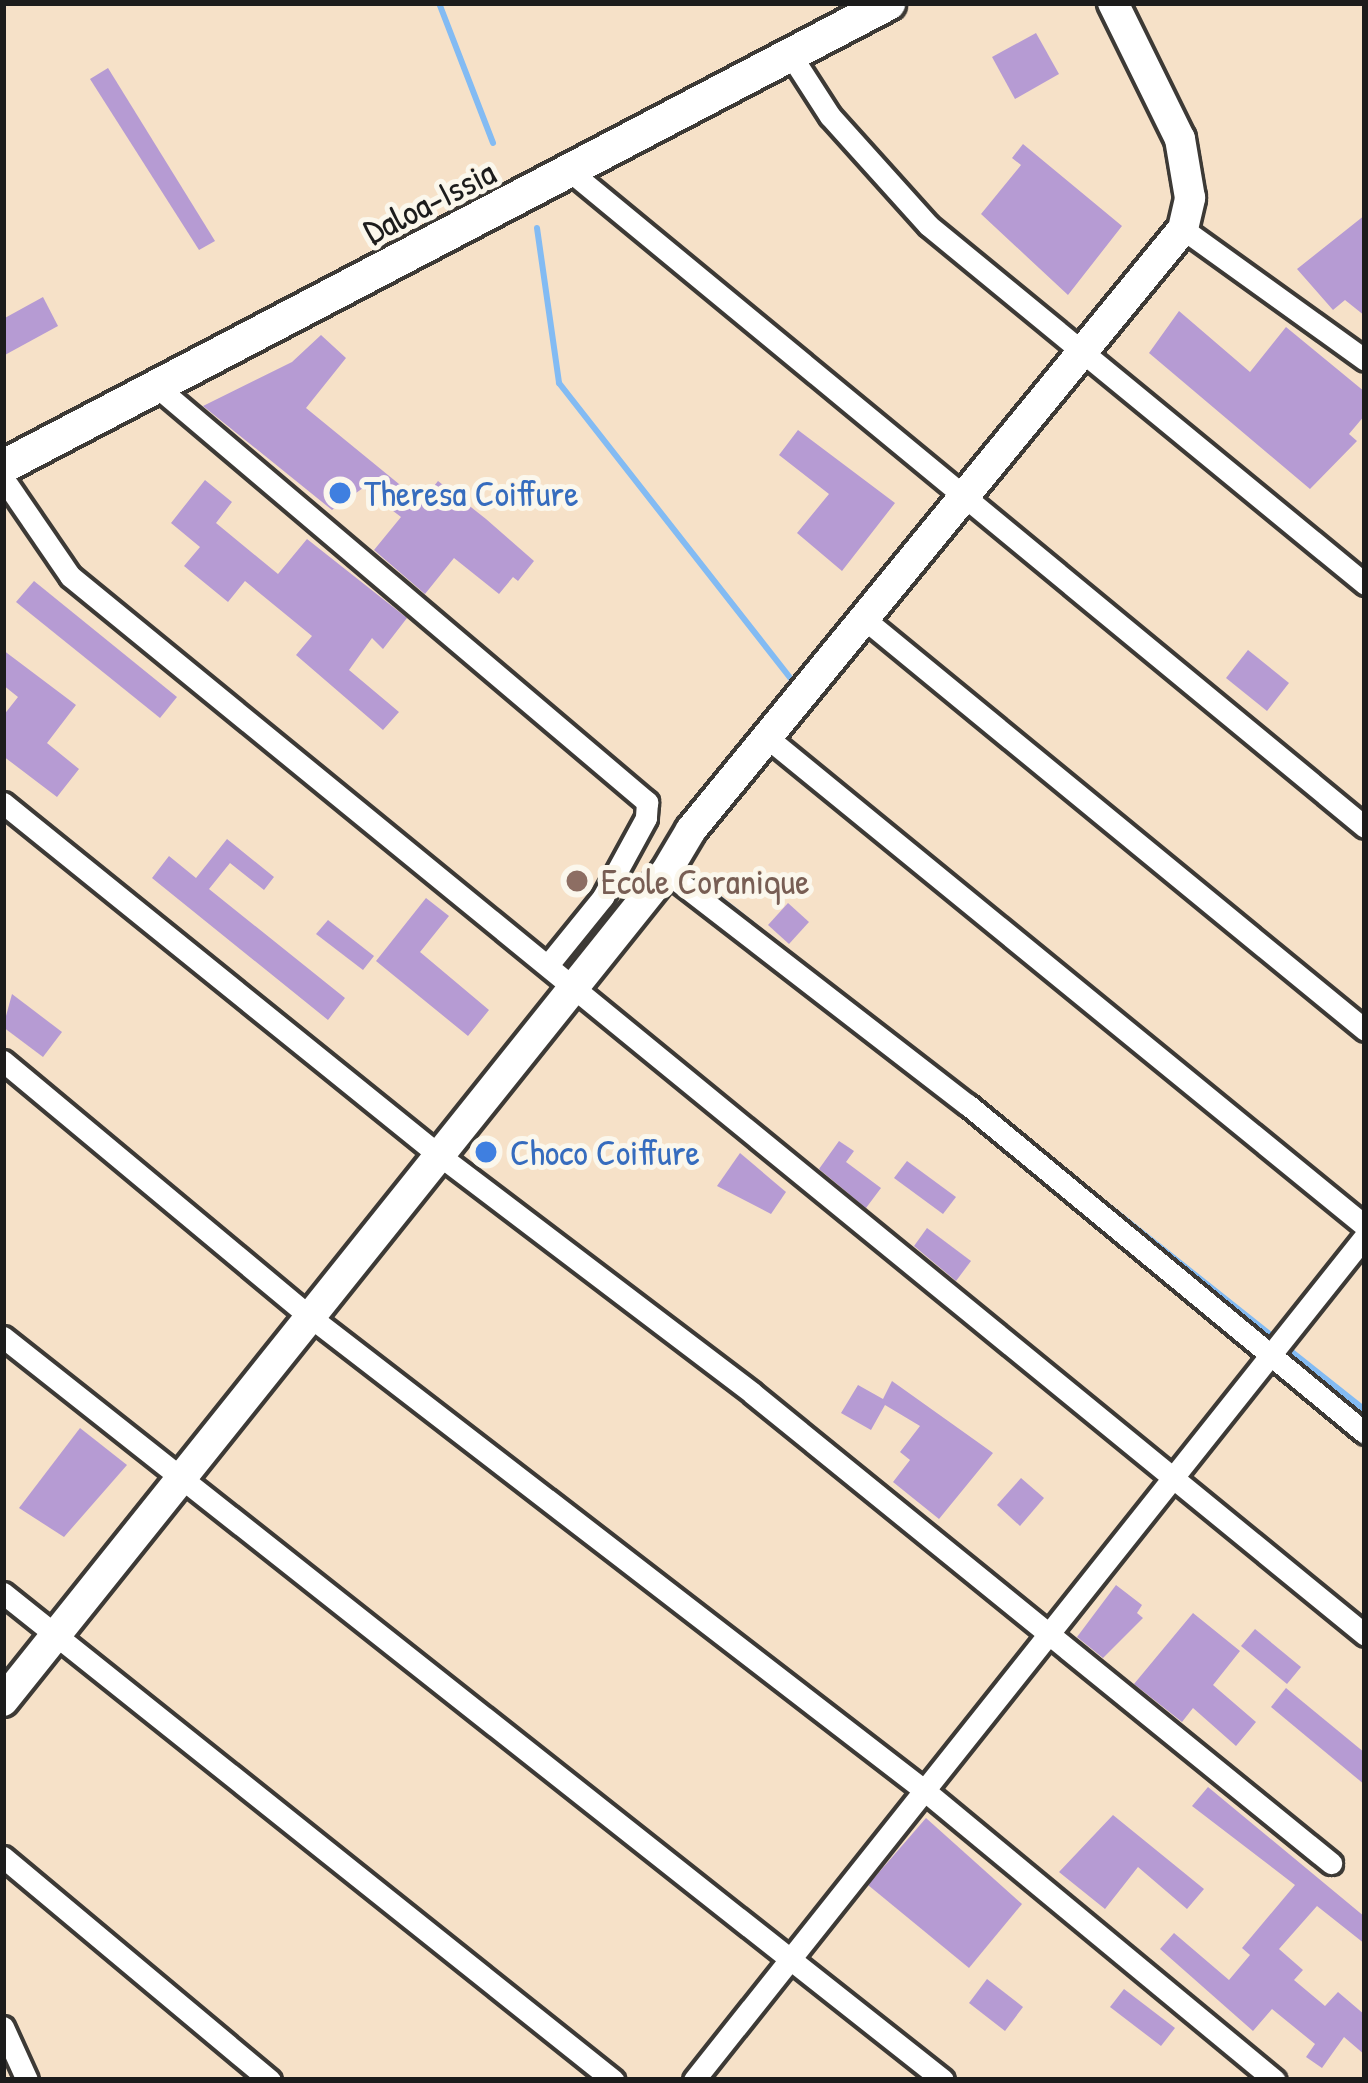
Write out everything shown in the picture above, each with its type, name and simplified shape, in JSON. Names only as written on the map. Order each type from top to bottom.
[{"type":"main road","name":"Daloa-Issia","points":[[3,466],[889,3]]},
{"type":"street","points":[[559,974],[676,856],[1183,229],[1188,166],[1113,3]]},
{"type":"street","points":[[790,54],[830,116],[928,225],[1365,584]]},
{"type":"street","points":[[571,172],[1365,827]]},
{"type":"street","points":[[1183,229],[1365,360]]},
{"type":"street","points":[[3,1701],[313,1319],[435,1152],[559,974],[646,818],[647,802],[156,386]]},
{"type":"street","points":[[3,478],[70,576],[559,974],[730,1120],[1180,1476],[1365,1635]]},
{"type":"street","points":[[868,622],[1365,1030]]},
{"type":"street","points":[[769,740],[1365,1226]]},
{"type":"street","points":[[3,802],[435,1152],[752,1393],[1044,1637],[1331,1863]]},
{"type":"street","points":[[676,856],[1365,1433]]},
{"type":"street","points":[[3,1061],[313,1319],[924,1790],[1275,2080]]},
{"type":"street","points":[[694,2080],[1044,1637],[1180,1476],[1270,1351],[1365,1236]]},
{"type":"street","points":[[3,1336],[180,1481],[943,2080]]},
{"type":"street","points":[[3,1593],[613,2080]]},
{"type":"street","points":[[3,1857],[270,2080]]},
{"type":"street","points":[[3,2027],[27,2080]]},
{"type":"building","points":[[1036,33],[1059,74],[1015,99],[992,57]]},
{"type":"building","points":[[108,68],[215,241],[199,250],[90,79]]},
{"type":"building","points":[[1023,144],[1122,226],[1068,295],[981,214],[1021,165],[1012,158]]},
{"type":"building","points":[[1365,215],[1365,316],[1345,300],[1333,310],[1297,269]]},
{"type":"building","points":[[43,297],[58,326],[3,356],[3,319]]},
{"type":"building","points":[[1179,311],[1250,372],[1286,327],[1365,392],[1365,415],[1349,434],[1357,441],[1310,489],[1149,353]]},
{"type":"building","points":[[321,335],[346,358],[306,408],[421,502],[438,481],[486,519],[534,561],[518,581],[513,577],[499,594],[454,558],[425,594],[374,550],[401,517],[363,488],[332,510],[203,406],[292,362]]},
{"type":"building","points":[[798,430],[895,503],[842,571],[797,533],[829,494],[779,455]]},
{"type":"building","points":[[205,480],[232,502],[216,523],[278,574],[307,539],[407,618],[383,649],[372,638],[349,670],[399,712],[383,730],[296,655],[312,636],[245,581],[228,602],[184,566],[200,547],[171,523]]},
{"type":"building","points":[[34,581],[177,697],[160,718],[16,602]]},
{"type":"building","points":[[3,650],[76,705],[47,743],[79,769],[57,797],[3,756],[3,716],[18,697],[3,685]]},
{"type":"building","points":[[1248,650],[1289,683],[1267,711],[1226,678]]},
{"type":"building","points":[[227,839],[274,877],[264,890],[230,863],[209,889],[345,998],[328,1020],[152,878],[169,856],[196,878]]},
{"type":"building","points":[[426,898],[449,916],[420,952],[489,1010],[468,1036],[376,961]]},
{"type":"building","points":[[788,903],[809,922],[789,944],[768,925]]},
{"type":"building","points":[[328,920],[374,956],[363,970],[316,934]]},
{"type":"building","points":[[12,994],[62,1032],[43,1057],[3,1027]]},
{"type":"building","points":[[839,1141],[854,1151],[846,1162],[881,1188],[866,1208],[819,1169]]},
{"type":"building","points":[[740,1153],[786,1192],[771,1214],[717,1186]]},
{"type":"building","points":[[907,1161],[956,1197],[943,1214],[894,1178]]},
{"type":"building","points":[[927,1228],[971,1261],[956,1281],[914,1246]]},
{"type":"building","points":[[892,1381],[993,1453],[939,1519],[893,1482],[910,1460],[900,1452],[920,1426],[885,1405],[871,1430],[841,1413],[858,1385],[883,1399]]},
{"type":"building","points":[[80,1428],[127,1465],[64,1537],[19,1508]]},
{"type":"building","points":[[1021,1478],[1044,1498],[1020,1526],[997,1505]]},
{"type":"building","points":[[1116,1585],[1142,1605],[1137,1613],[1143,1618],[1103,1658],[1077,1637]]},
{"type":"building","points":[[1193,1613],[1240,1651],[1213,1685],[1256,1722],[1236,1746],[1193,1708],[1182,1722],[1134,1684]]},
{"type":"building","points":[[1255,1629],[1301,1667],[1287,1684],[1241,1646]]},
{"type":"building","points":[[1286,1688],[1365,1753],[1365,1785],[1271,1707]]},
{"type":"building","points":[[1208,1787],[1365,1917],[1365,1944],[1317,1906],[1279,1949],[1303,1970],[1294,1980],[1325,2006],[1338,1992],[1365,2015],[1365,2055],[1344,2037],[1322,2068],[1306,2057],[1315,2044],[1272,2009],[1253,2031],[1160,1949],[1174,1933],[1229,1980],[1250,1955],[1242,1948],[1295,1885],[1192,1806]]},
{"type":"building","points":[[1113,1815],[1204,1889],[1187,1909],[1138,1867],[1105,1909],[1059,1872]]},
{"type":"building","points":[[926,1818],[1022,1904],[969,1968],[868,1885]]},
{"type":"building","points":[[987,1979],[1023,2007],[1005,2031],[969,2003]]},
{"type":"building","points":[[1124,1989],[1175,2028],[1161,2046],[1110,2007]]},
{"type":"waterway","points":[[439,3],[493,143]]},
{"type":"waterway","points":[[537,228],[559,383],[793,681],[765,717]]},
{"type":"waterway","points":[[685,857],[695,879],[826,983]]},
{"type":"waterway","points":[[1072,1177],[1365,1410]]},
{"type":"place","name":"Theresa Coiffure","points":[[340,493]]},
{"type":"place","name":"Ecole Coranique","points":[[577,881]]},
{"type":"place","name":"Choco Coiffure","points":[[486,1152]]}]
